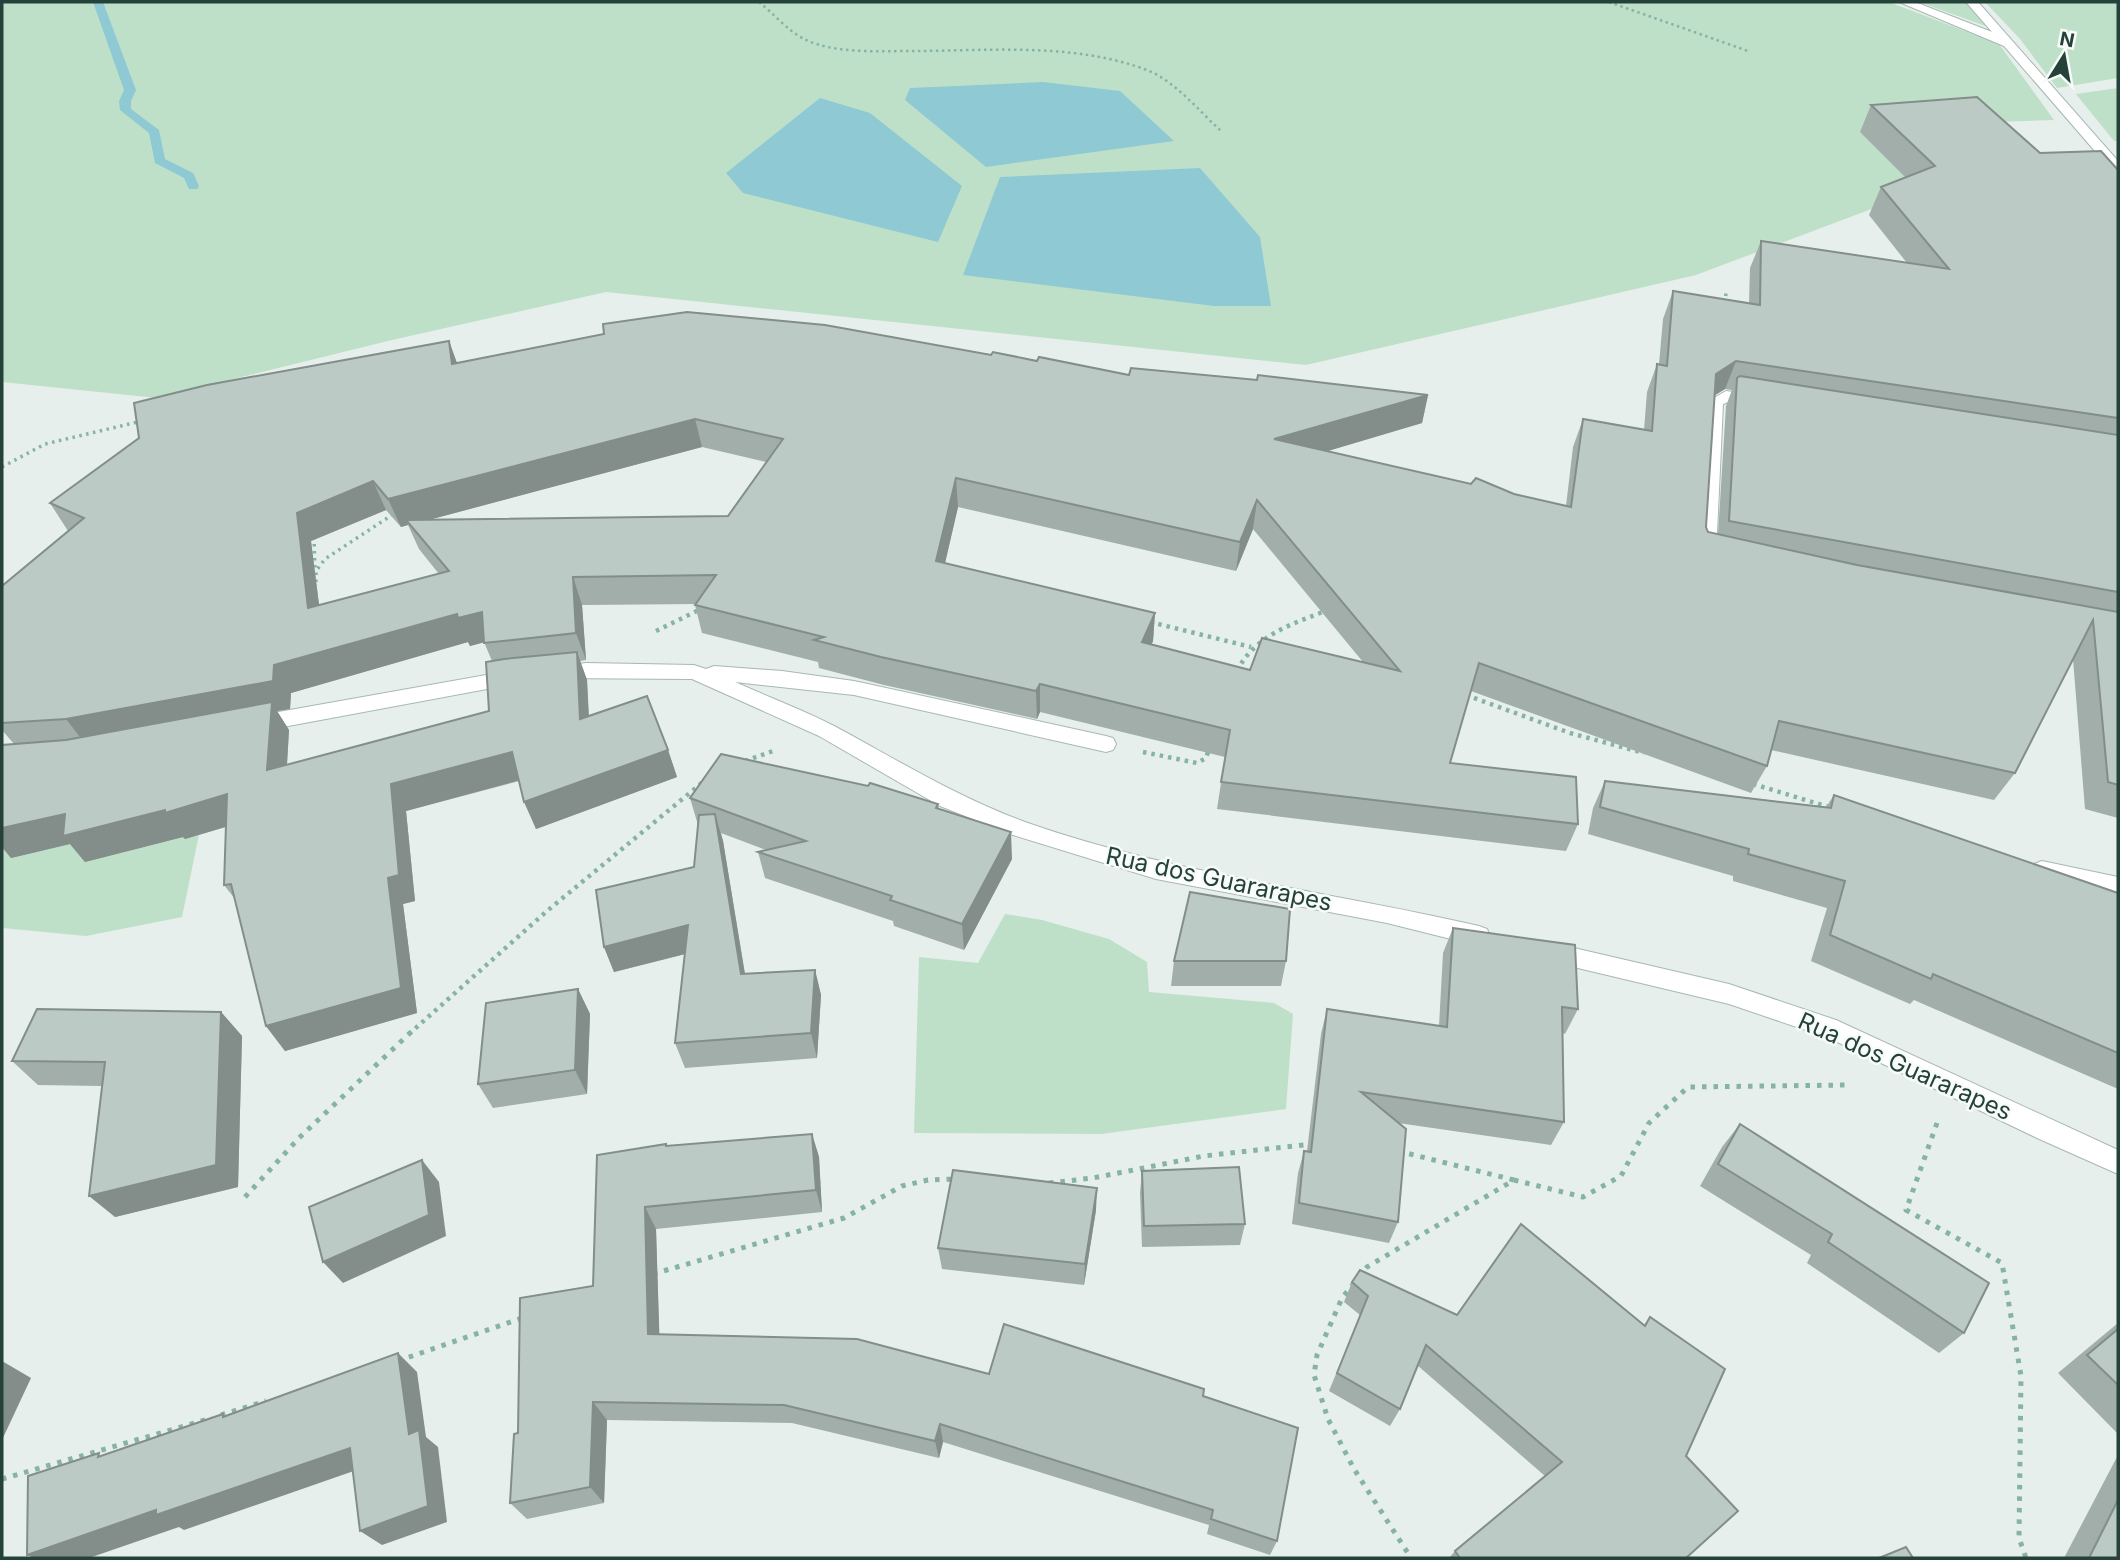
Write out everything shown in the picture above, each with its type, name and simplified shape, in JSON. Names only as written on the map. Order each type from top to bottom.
[{"type":"street","points":[[1905,2],[2012,46]]},
{"type":"street","points":[[1972,2],[2118,169]]},
{"type":"street","points":[[1712,556],[1715,402],[1726,396],[1779,404]]},
{"type":"street","name":"Rua dos Guararapes","points":[[236,728],[515,677],[586,670],[694,671],[826,731],[948,800],[1021,830],[1156,870],[1387,914],[1505,942]]},
{"type":"street","points":[[694,671],[782,678],[854,688],[1106,744]]},
{"type":"street","points":[[2019,864],[2118,886]]},
{"type":"street","name":"Rua dos Guararapes","points":[[1532,949],[1729,994],[1836,1030],[2046,1130],[2118,1161]]},
{"type":"path","points":[[759,2],[804,39],[835,47],[875,51],[1048,51],[1080,53],[1110,60],[1149,71],[1166,81],[1221,131]]},
{"type":"path","points":[[1609,2],[1748,51]]},
{"type":"path","points":[[1725,306],[1726,293]]},
{"type":"path","points":[[2,467],[45,444],[144,420]]},
{"type":"path","points":[[316,571],[325,559],[399,510]]},
{"type":"path","points":[[314,533],[316,584]]},
{"type":"path","points":[[655,632],[690,613],[714,604]]},
{"type":"path","points":[[1237,672],[1241,660],[1251,647],[1285,627],[1338,607]]},
{"type":"path","points":[[1145,620],[1251,647]]},
{"type":"path","points":[[1460,692],[1570,733],[1648,755]]},
{"type":"path","points":[[739,763],[826,731]]},
{"type":"path","points":[[1106,744],[1197,763],[1206,758],[1211,746]]},
{"type":"path","points":[[246,1197],[262,1176],[361,1079],[479,969],[609,856],[704,781]]},
{"type":"path","points":[[1752,784],[1841,811]]},
{"type":"path","points":[[1394,1150],[1583,1197],[1620,1176],[1649,1124],[1688,1087],[1860,1084]]},
{"type":"path","points":[[1951,1084],[1906,1210],[2002,1263],[2021,1376],[2019,1538],[2026,1558]]},
{"type":"path","points":[[1045,1183],[1081,1181],[1260,1147],[1315,1143]]},
{"type":"path","points":[[651,1275],[844,1219],[902,1186],[943,1178],[967,1179]]},
{"type":"path","points":[[1411,1558],[1326,1419],[1314,1373],[1328,1325],[1345,1290],[1355,1277],[1367,1267],[1514,1180]]},
{"type":"path","points":[[387,1364],[537,1312]]},
{"type":"path","points":[[2,1479],[280,1397]]},
{"type":"green space","points":[[2,2],[1889,2],[1999,44],[2054,120],[1960,123],[1951,179],[1696,275],[1306,365],[606,292],[392,340],[157,398],[2,382]]},
{"type":"green space","points":[[1919,2],[1966,2],[1991,28]]},
{"type":"green space","points":[[1985,2],[2118,2],[2118,78],[2057,88],[2020,39]]},
{"type":"green space","points":[[2118,88],[2118,141],[2114,141],[2076,94]]},
{"type":"green space","points":[[204,810],[182,917],[86,936],[2,928],[2,812]]},
{"type":"green space","points":[[1005,914],[1042,920],[1109,939],[1147,962],[1149,992],[1274,1003],[1293,1014],[1286,1109],[1101,1134],[914,1133],[919,957],[978,963]]},
{"type":"water","points":[[1043,82],[1120,91],[1174,141],[986,167],[905,100],[910,88]]},
{"type":"water","points":[[820,98],[870,113],[962,186],[938,242],[743,193],[726,173]]},
{"type":"water","points":[[1200,168],[1260,237],[1271,306],[1214,306],[963,275],[1000,177]]},
{"type":"building","points":[[1977,97],[2040,153],[2101,151],[2118,170],[2118,418],[1736,361],[1716,374],[1706,527],[1708,532],[1857,565],[2118,612],[2118,785],[2108,782],[2093,620],[2015,773],[1779,721],[1767,766],[1479,663],[1450,763],[1576,777],[1578,824],[1221,782],[1230,730],[1040,684],[1036,691],[881,657],[814,640],[824,637],[695,605],[716,575],[573,577],[576,633],[484,643],[482,612],[458,618],[457,614],[274,665],[273,681],[66,719],[2,723],[2,586],[84,518],[50,503],[139,438],[134,403],[207,385],[449,341],[452,364],[604,334],[603,324],[687,312],[825,325],[991,355],[993,352],[1037,361],[1039,357],[1129,375],[1131,368],[1257,380],[1258,375],[1428,395],[1274,439],[1471,484],[1476,478],[1514,494],[1571,507],[1583,419],[1652,431],[1657,364],[1667,366],[1673,291],[1760,305],[1761,241],[1949,269],[1881,187],[1935,166],[1871,105]],"holes":[[[695,419],[783,439],[728,516],[406,520],[449,571],[308,608],[297,513],[373,481],[388,499]],[[956,478],[1240,542],[1257,500],[1400,671],[1262,638],[1250,670],[1142,642],[1155,613],[936,561]]]},
{"type":"building","points":[[1740,376],[2118,435],[2118,592],[1729,521],[1737,378]]},
{"type":"building","points":[[577,652],[580,719],[647,696],[668,750],[524,802],[512,752],[391,784],[399,875],[388,878],[401,988],[266,1026],[231,884],[224,885],[227,794],[165,813],[165,810],[63,836],[65,814],[2,828],[2,745],[66,740],[272,702],[267,770],[489,711],[486,662]]},
{"type":"building","points":[[721,754],[868,786],[870,783],[938,804],[936,808],[1011,832],[962,924],[890,900],[892,896],[758,852],[806,841],[690,798]]},
{"type":"building","points":[[1605,781],[1831,808],[1834,795],[2118,893],[2118,1053],[1933,974],[1931,979],[1830,935],[1845,881],[1748,854],[1749,849],[1600,807]]},
{"type":"building","points":[[715,814],[741,974],[815,970],[811,1033],[675,1043],[688,925],[604,947],[596,890],[694,867],[699,815]]},
{"type":"building","points":[[1190,892],[1290,909],[1286,961],[1174,961]]},
{"type":"building","points":[[1453,928],[1575,945],[1578,1009],[1562,1007],[1564,1122],[1361,1092],[1406,1129],[1398,1222],[1299,1203],[1304,1151],[1311,1152],[1327,1009],[1447,1027]]},
{"type":"building","points":[[578,989],[575,1070],[478,1084],[486,1003]]},
{"type":"building","points":[[37,1009],[221,1012],[216,1165],[89,1196],[105,1062],[12,1061]]},
{"type":"building","points":[[1740,1124],[1989,1283],[1964,1333],[1828,1242],[1832,1234],[1718,1164]]},
{"type":"building","points":[[812,1134],[816,1190],[645,1207],[648,1334],[857,1339],[989,1374],[1004,1324],[1204,1389],[1203,1396],[1298,1428],[1277,1541],[1211,1519],[1213,1510],[940,1424],[935,1441],[784,1405],[593,1402],[590,1487],[510,1503],[514,1434],[518,1433],[520,1298],[593,1286],[597,1155],[666,1144]]},
{"type":"building","points":[[422,1160],[429,1215],[323,1262],[309,1207]]},
{"type":"building","points":[[1239,1167],[1245,1224],[1144,1226],[1142,1171]]},
{"type":"building","points":[[953,1170],[1097,1188],[1085,1264],[938,1248]]},
{"type":"building","points":[[1521,1224],[1645,1326],[1650,1317],[1725,1369],[1686,1456],[1738,1511],[1686,1558],[1460,1558],[1455,1551],[1562,1462],[1426,1345],[1400,1409],[1337,1373],[1368,1296],[1352,1282],[1360,1270],[1457,1315]]},
{"type":"building","points":[[2118,1329],[2118,1385],[2087,1355]]},
{"type":"building","points":[[398,1353],[409,1434],[419,1430],[428,1506],[360,1531],[350,1448],[156,1515],[156,1510],[27,1555],[28,1476],[99,1453],[98,1457],[223,1414],[223,1417]]},
{"type":"building","points":[[2118,1500],[2118,1558],[2089,1558]]},
{"type":"building","points":[[1906,1547],[1913,1558],[1879,1558]]},
{"type":"waterway","points":[[98,2],[130,90],[125,101],[126,110],[155,132],[159,161],[189,176],[193,186]]}]
